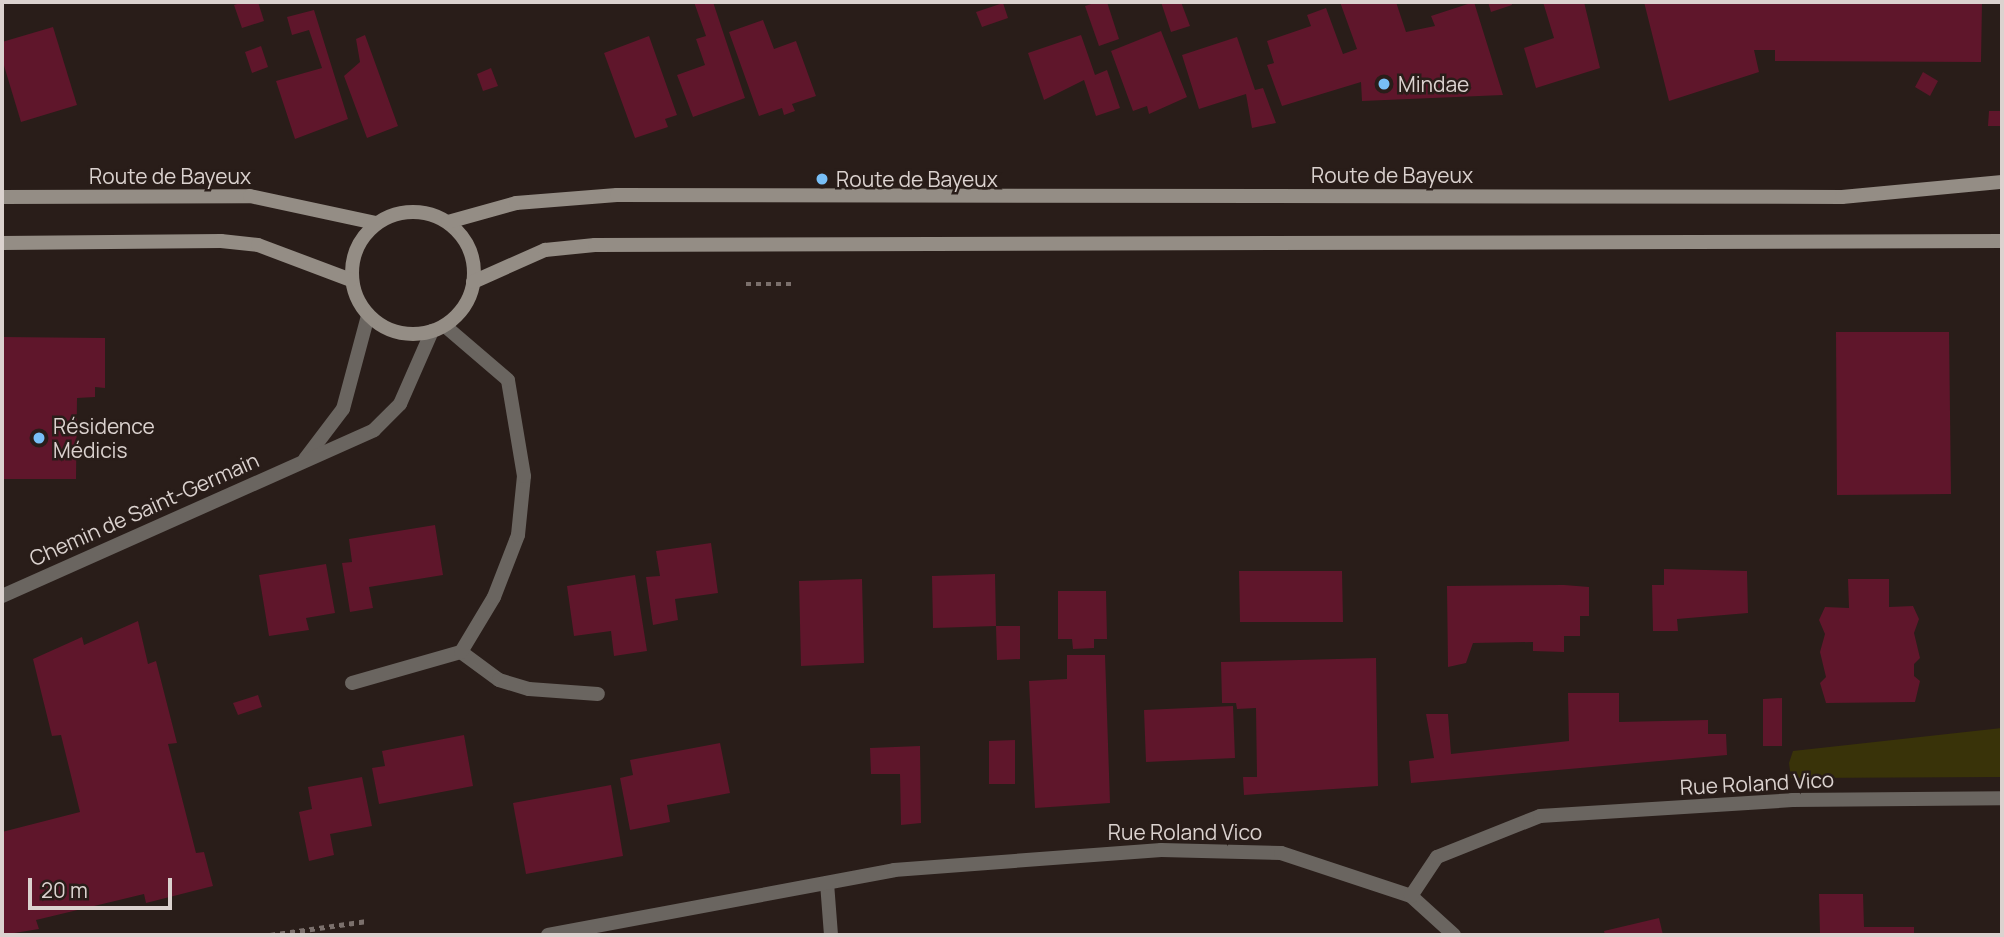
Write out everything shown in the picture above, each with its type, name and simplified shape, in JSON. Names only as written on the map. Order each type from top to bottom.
[{"type":"main road","name":"Route de Bayeux","points":[[448,222],[516,203],[617,195],[1842,197],[2002,182]]},
{"type":"main road","name":"Route de Bayeux","points":[[2,197],[250,196],[376,223]]},
{"type":"main road","points":[[404,212],[435,215],[448,222],[470,248],[473,282],[468,299],[439,328],[398,332],[368,316],[351,280],[356,248],[376,223],[404,212]]},
{"type":"main road","points":[[2,243],[221,241],[258,245],[351,280]]},
{"type":"main road","points":[[473,282],[545,250],[595,245],[2002,241]]},
{"type":"street","name":"Chemin de Saint-Germain","points":[[304,460],[343,409],[368,316]]},
{"type":"street","name":"Chemin de Saint-Germain","points":[[2,596],[374,430],[400,404],[439,328]]},
{"type":"street","points":[[352,683],[461,652],[494,597],[518,535],[524,476],[508,380],[439,328]]},
{"type":"street","points":[[461,652],[499,680],[529,689],[598,694]]},
{"type":"street","name":"Rue Roland Vico","points":[[548,935],[894,870],[999,859],[1231,848],[1291,856],[1410,896],[1437,857],[1540,816],[1791,800],[2002,798]]},
{"type":"street","points":[[827,883],[831,935]]},
{"type":"street","points":[[1410,896],[1454,935]]},
{"type":"path","points":[[746,284],[792,284]]},
{"type":"path","points":[[270,935],[367,921]]},
{"type":"shaded area","points":[[2002,728],[2002,777],[1791,778],[1789,763],[1793,751]]},
{"type":"building","points":[[258,2],[264,21],[242,28],[234,5]]},
{"type":"building","points":[[694,2],[713,2],[745,98],[693,117],[677,75],[705,65],[696,39],[706,36]]},
{"type":"building","points":[[1107,2],[1119,39],[1099,46],[1085,6]]},
{"type":"building","points":[[1161,2],[1181,2],[1190,26],[1171,32]]},
{"type":"building","points":[[1340,2],[1396,2],[1406,32],[1435,26],[1431,16],[1474,2],[1503,95],[1362,101],[1361,82],[1282,106],[1267,65],[1274,63],[1267,41],[1311,26],[1307,15],[1326,8],[1343,54],[1357,49]]},
{"type":"building","points":[[1488,2],[1511,2],[1512,5],[1491,12]]},
{"type":"building","points":[[1543,2],[1584,2],[1600,68],[1536,88],[1524,48],[1554,38]]},
{"type":"building","points":[[1644,2],[1982,2],[1981,62],[1775,61],[1775,50],[1754,50],[1759,72],[1669,101]]},
{"type":"building","points":[[1003,3],[1008,18],[982,27],[976,12]]},
{"type":"building","points":[[314,10],[348,119],[295,139],[276,81],[322,68],[309,30],[292,35],[287,17]]},
{"type":"building","points":[[763,20],[774,49],[796,41],[816,96],[792,104],[795,111],[784,115],[782,108],[759,116],[729,32]]},
{"type":"building","points":[[53,27],[77,105],[21,122],[2,59],[2,42]]},
{"type":"building","points":[[1161,31],[1187,97],[1149,114],[1147,106],[1133,111],[1111,51]]},
{"type":"building","points":[[365,35],[398,126],[367,138],[344,76],[360,62],[356,39]]},
{"type":"building","points":[[1081,35],[1095,75],[1107,70],[1120,108],[1096,116],[1084,80],[1044,100],[1028,53]]},
{"type":"building","points":[[649,36],[677,115],[665,119],[668,127],[635,138],[604,53]]},
{"type":"building","points":[[1237,37],[1255,90],[1263,88],[1276,123],[1252,128],[1246,94],[1199,109],[1182,55]]},
{"type":"building","points":[[261,46],[268,67],[252,73],[245,52]]},
{"type":"building","points":[[491,68],[498,86],[483,91],[477,74]]},
{"type":"building","points":[[1923,72],[1938,81],[1930,96],[1915,87]]},
{"type":"building","points":[[1989,111],[2002,111],[2002,126],[1988,126]]},
{"type":"building","points":[[1836,332],[1949,332],[1951,494],[1837,495]]},
{"type":"building","name":"Résidence Médicis","points":[[2,337],[105,338],[105,388],[95,387],[95,397],[77,398],[76,479],[2,479]]},
{"type":"building","points":[[435,525],[443,575],[369,587],[373,608],[350,612],[342,563],[352,562],[349,539]]},
{"type":"building","points":[[711,543],[718,593],[675,599],[678,620],[653,625],[646,577],[660,576],[656,551]]},
{"type":"building","points":[[326,564],[335,613],[306,618],[309,630],[269,636],[259,575]]},
{"type":"building","points":[[1664,569],[1747,571],[1748,613],[1677,619],[1678,631],[1653,631],[1652,585],[1664,585]]},
{"type":"building","points":[[1239,571],[1342,571],[1343,622],[1240,622]]},
{"type":"building","points":[[995,574],[996,626],[933,628],[932,576]]},
{"type":"building","points":[[635,575],[647,651],[614,656],[611,631],[574,636],[567,586]]},
{"type":"building","points":[[862,579],[864,663],[801,666],[799,581]]},
{"type":"building","points":[[1848,579],[1889,579],[1889,607],[1913,606],[1919,619],[1914,633],[1920,658],[1914,664],[1914,676],[1920,681],[1915,702],[1826,703],[1820,683],[1826,677],[1820,652],[1825,634],[1819,620],[1825,607],[1849,608]]},
{"type":"building","points":[[1447,586],[1589,587],[1589,616],[1580,616],[1580,636],[1564,636],[1564,652],[1533,651],[1533,642],[1473,643],[1466,663],[1448,667]]},
{"type":"building","points":[[1058,591],[1106,591],[1107,639],[1094,639],[1094,648],[1073,649],[1072,639],[1058,639]]},
{"type":"building","points":[[138,621],[148,664],[156,661],[177,743],[168,744],[196,853],[204,852],[213,886],[146,903],[144,894],[36,920],[39,929],[2,935],[2,832],[80,812],[61,735],[52,736],[33,659],[82,637],[84,645]]},
{"type":"building","points":[[996,626],[1020,626],[1020,659],[997,660]]},
{"type":"building","points":[[1067,655],[1105,655],[1110,803],[1035,808],[1029,681],[1067,679]]},
{"type":"building","points":[[1376,658],[1378,786],[1244,795],[1243,777],[1257,777],[1256,708],[1237,709],[1236,703],[1222,703],[1221,662]]},
{"type":"building","points":[[1568,693],[1619,693],[1619,722],[1708,720],[1708,734],[1726,734],[1727,755],[1411,783],[1409,761],[1434,758],[1426,714],[1448,714],[1451,754],[1569,741]]},
{"type":"building","points":[[258,695],[262,707],[238,715],[233,703]]},
{"type":"building","points":[[1782,698],[1782,746],[1763,746],[1763,699]]},
{"type":"building","points":[[1233,706],[1235,758],[1146,762],[1144,710]]},
{"type":"building","points":[[464,735],[473,786],[379,804],[372,768],[385,766],[382,751]]},
{"type":"building","points":[[1015,740],[1015,784],[989,784],[989,741]]},
{"type":"building","points":[[720,743],[730,793],[667,805],[670,822],[630,830],[620,778],[633,775],[630,760]]},
{"type":"building","points":[[920,746],[921,823],[901,825],[900,774],[871,774],[870,748]]},
{"type":"building","points":[[362,777],[372,826],[330,834],[334,855],[309,861],[299,812],[312,809],[308,787]]},
{"type":"building","points":[[611,785],[623,856],[526,874],[513,803]]},
{"type":"building","points":[[1819,894],[1863,894],[1864,927],[1914,927],[1914,935],[1820,935]]},
{"type":"building","points":[[1659,918],[1663,935],[1605,935],[1604,931]]},
{"type":"place","name":"Mindae","points":[[1384,84]]},
{"type":"place","name":"Route de Bayeux","points":[[822,179]]},
{"type":"place","name":"Résidence Médicis","points":[[39,438]]}]
